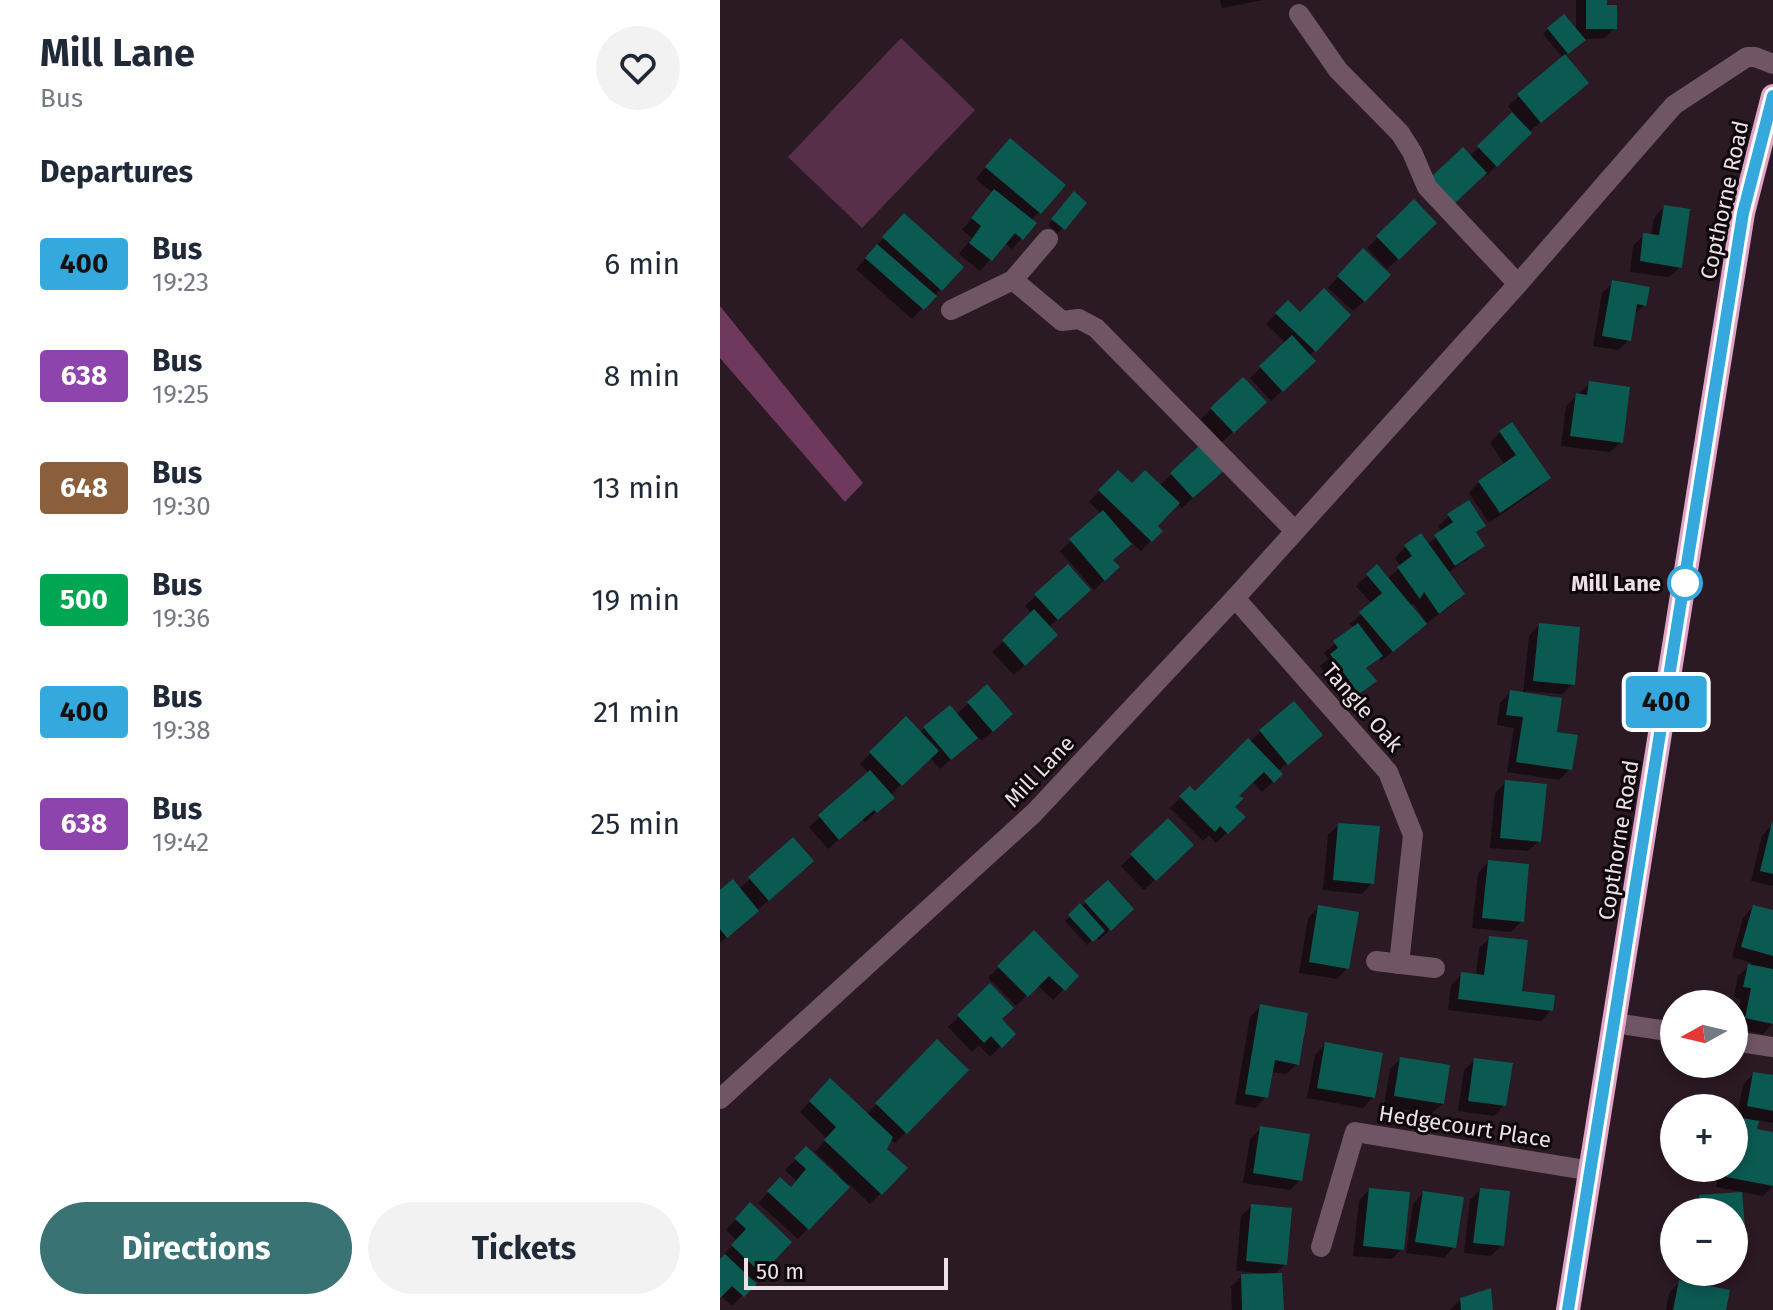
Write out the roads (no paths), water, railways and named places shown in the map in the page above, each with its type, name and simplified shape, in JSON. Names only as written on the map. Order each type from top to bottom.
[{"type":"highway","name":"Copthorne Road","points":[[1568,1310],[1743,213],[1773,96]]},
{"type":"street","points":[[1299,14],[1338,70],[1400,133],[1427,187],[1518,284]]},
{"type":"street","name":"Mill Lane","points":[[720,1099],[1034,813],[1235,598],[1518,284],[1674,105],[1747,57],[1773,64]]},
{"type":"street","points":[[951,310],[1013,280],[1048,239]]},
{"type":"street","points":[[1013,280],[1062,321],[1079,319],[1096,328],[1294,530]]},
{"type":"street","name":"Tangle Oak","points":[[1235,598],[1388,772],[1413,835],[1399,964]]},
{"type":"street","points":[[1376,961],[1435,968]]},
{"type":"street","points":[[1615,1023],[1660,1030]]},
{"type":"street","points":[[1748,1043],[1773,1047]]},
{"type":"street","name":"Hedgecourt Place","points":[[1321,1247],[1347,1127],[1592,1171]]},
{"type":"place","name":"Mill Lane","points":[[1685,583]]}]
